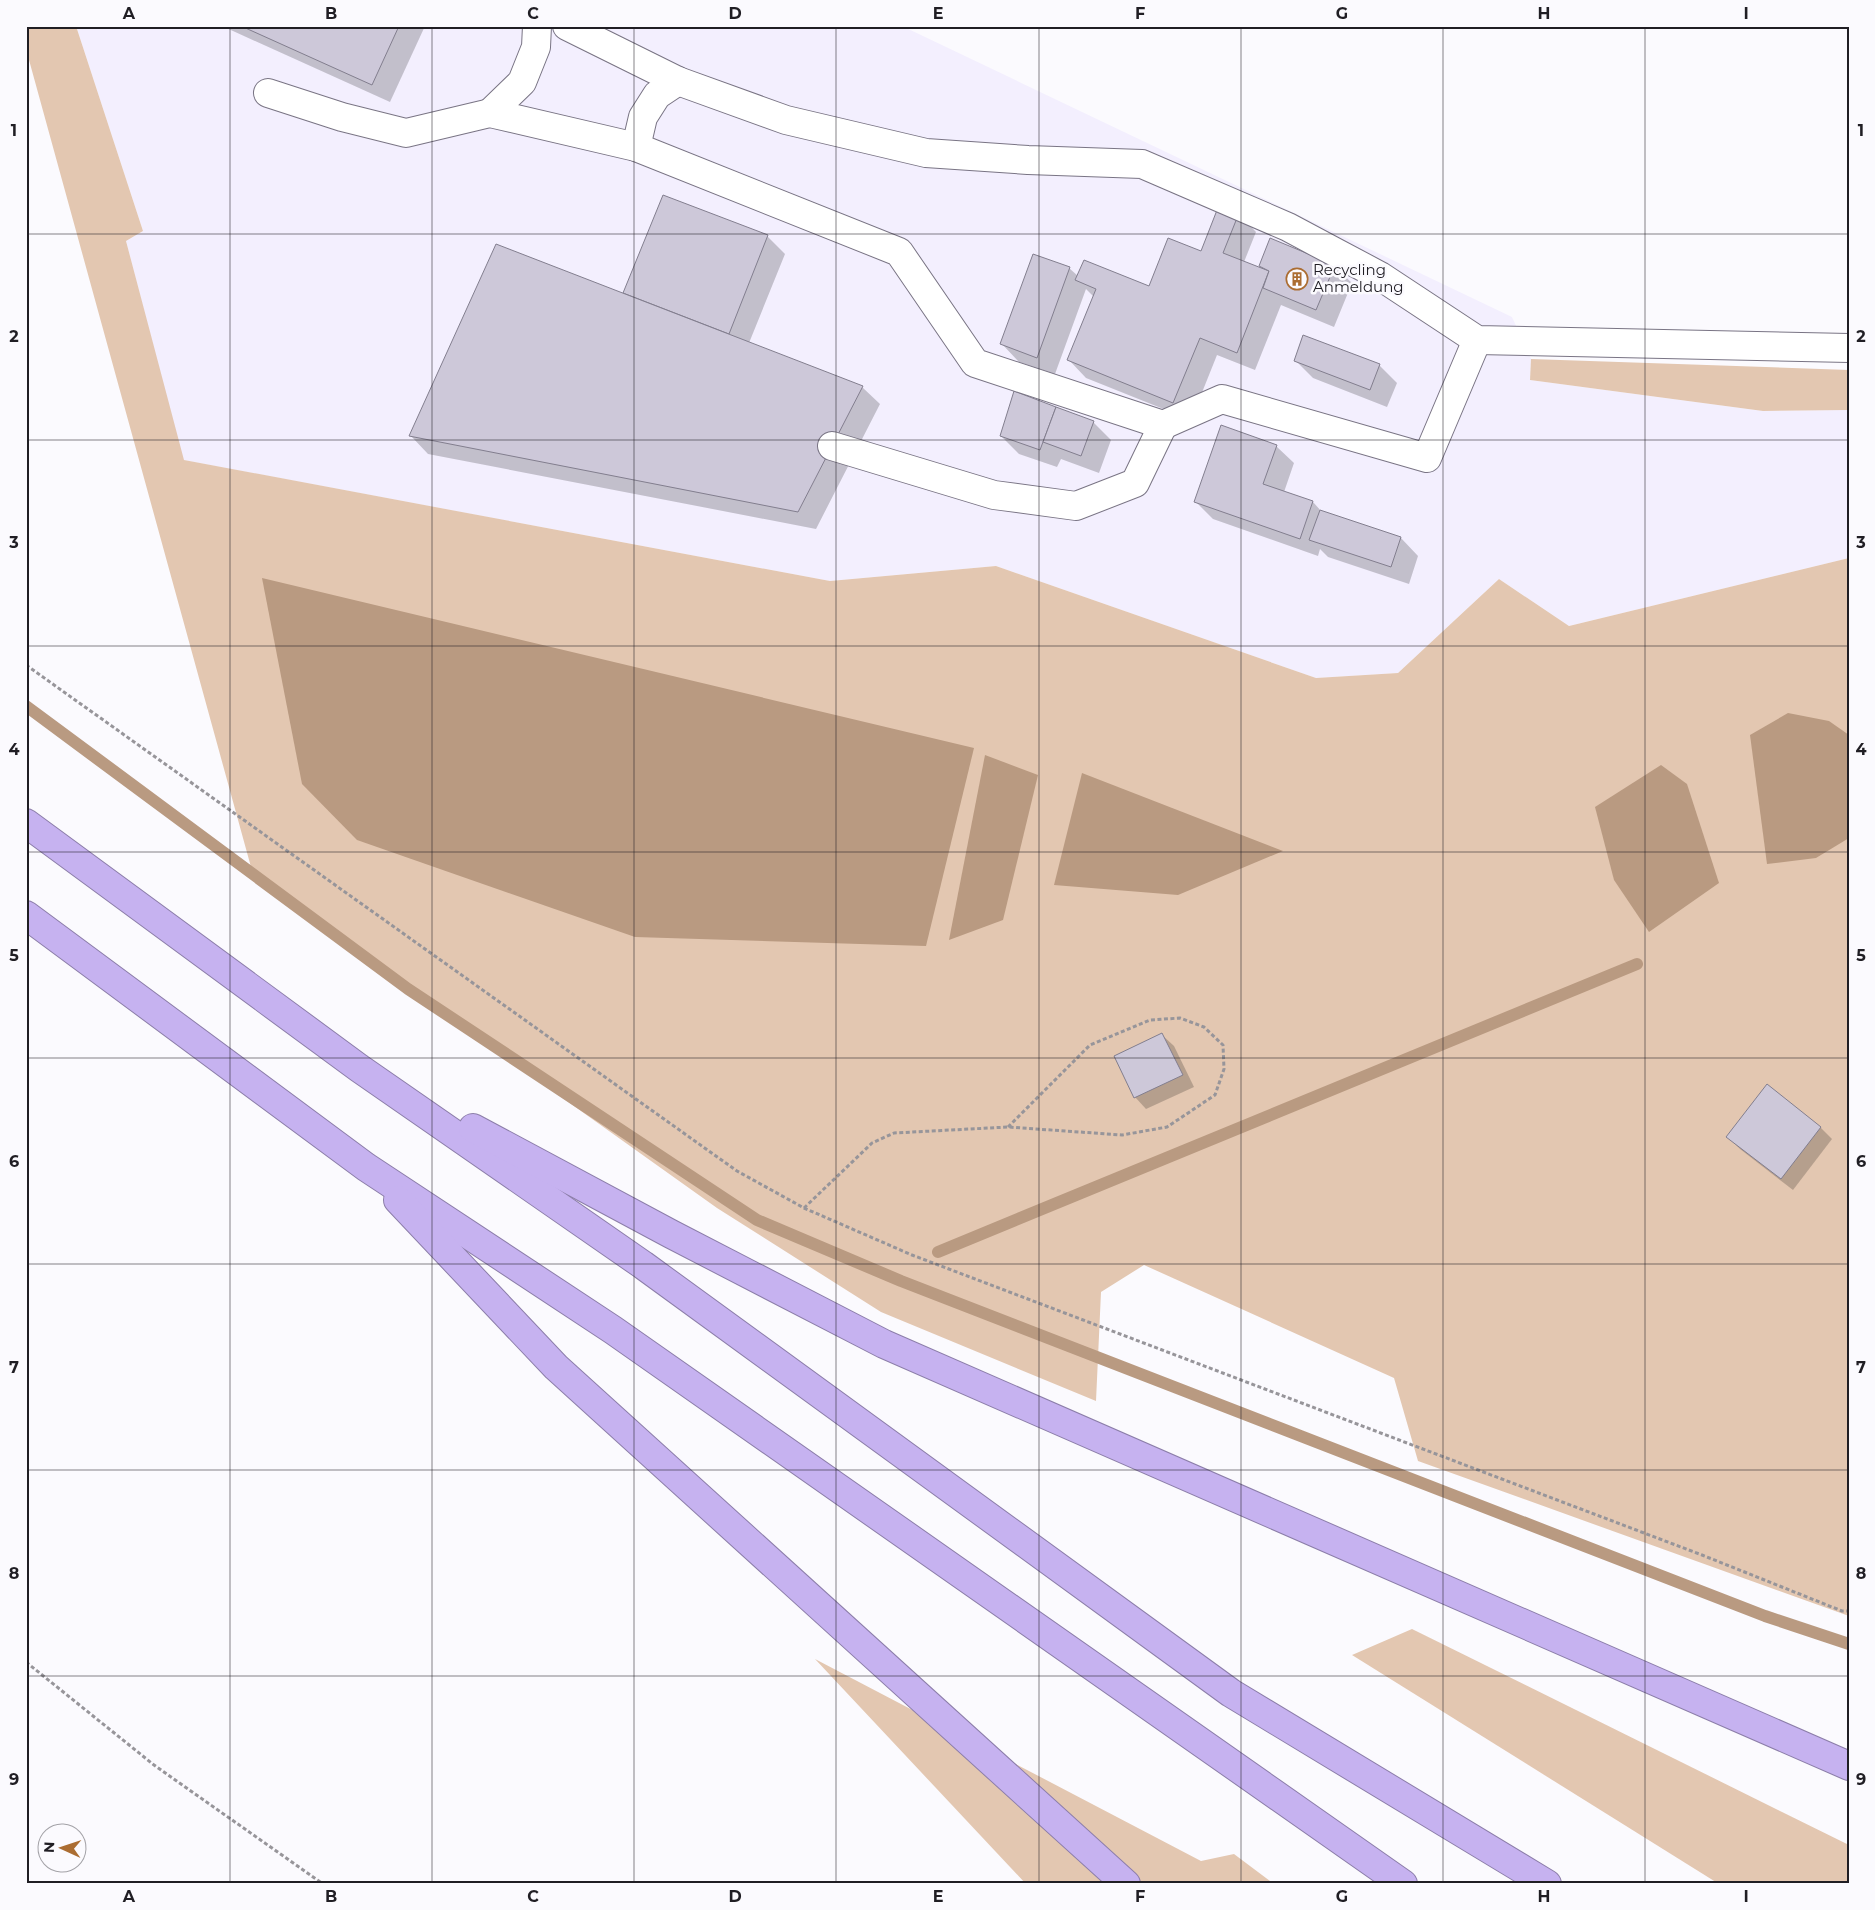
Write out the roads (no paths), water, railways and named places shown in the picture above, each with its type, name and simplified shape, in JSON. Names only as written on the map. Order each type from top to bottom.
[{"type":"highway","points":[[26,823],[359,1068],[643,1265],[1232,1693],[1547,1884]]},
{"type":"highway","points":[[26,915],[366,1167],[613,1330],[1403,1884]]},
{"type":"highway","points":[[359,1068],[671,1234],[884,1344],[1849,1766]]},
{"type":"highway","points":[[366,1167],[556,1367],[1126,1884]]},
{"type":"lane","points":[[490,113],[522,82],[536,47],[537,26]]},
{"type":"lane","points":[[567,26],[678,81],[786,120],[926,153],[1028,160],[1142,164],[1288,227],[1380,276],[1477,340],[1849,348]]},
{"type":"lane","points":[[636,147],[643,117],[657,94],[678,81]]},
{"type":"lane","points":[[268,93],[342,117],[406,132],[490,113],[636,147],[900,252],[975,363],[1163,425]]},
{"type":"lane","points":[[832,446],[994,495],[1076,506],[1135,482],[1163,425],[1222,399],[1427,458],[1477,340]]},
{"type":"waterway","points":[[26,706],[408,989],[757,1220],[901,1281],[1765,1616],[1849,1644]]},
{"type":"waterway","points":[[938,1252],[1637,964]]},
{"type":"place","name":"Recycling Anmeldung","points":[[1297,279]]}]
